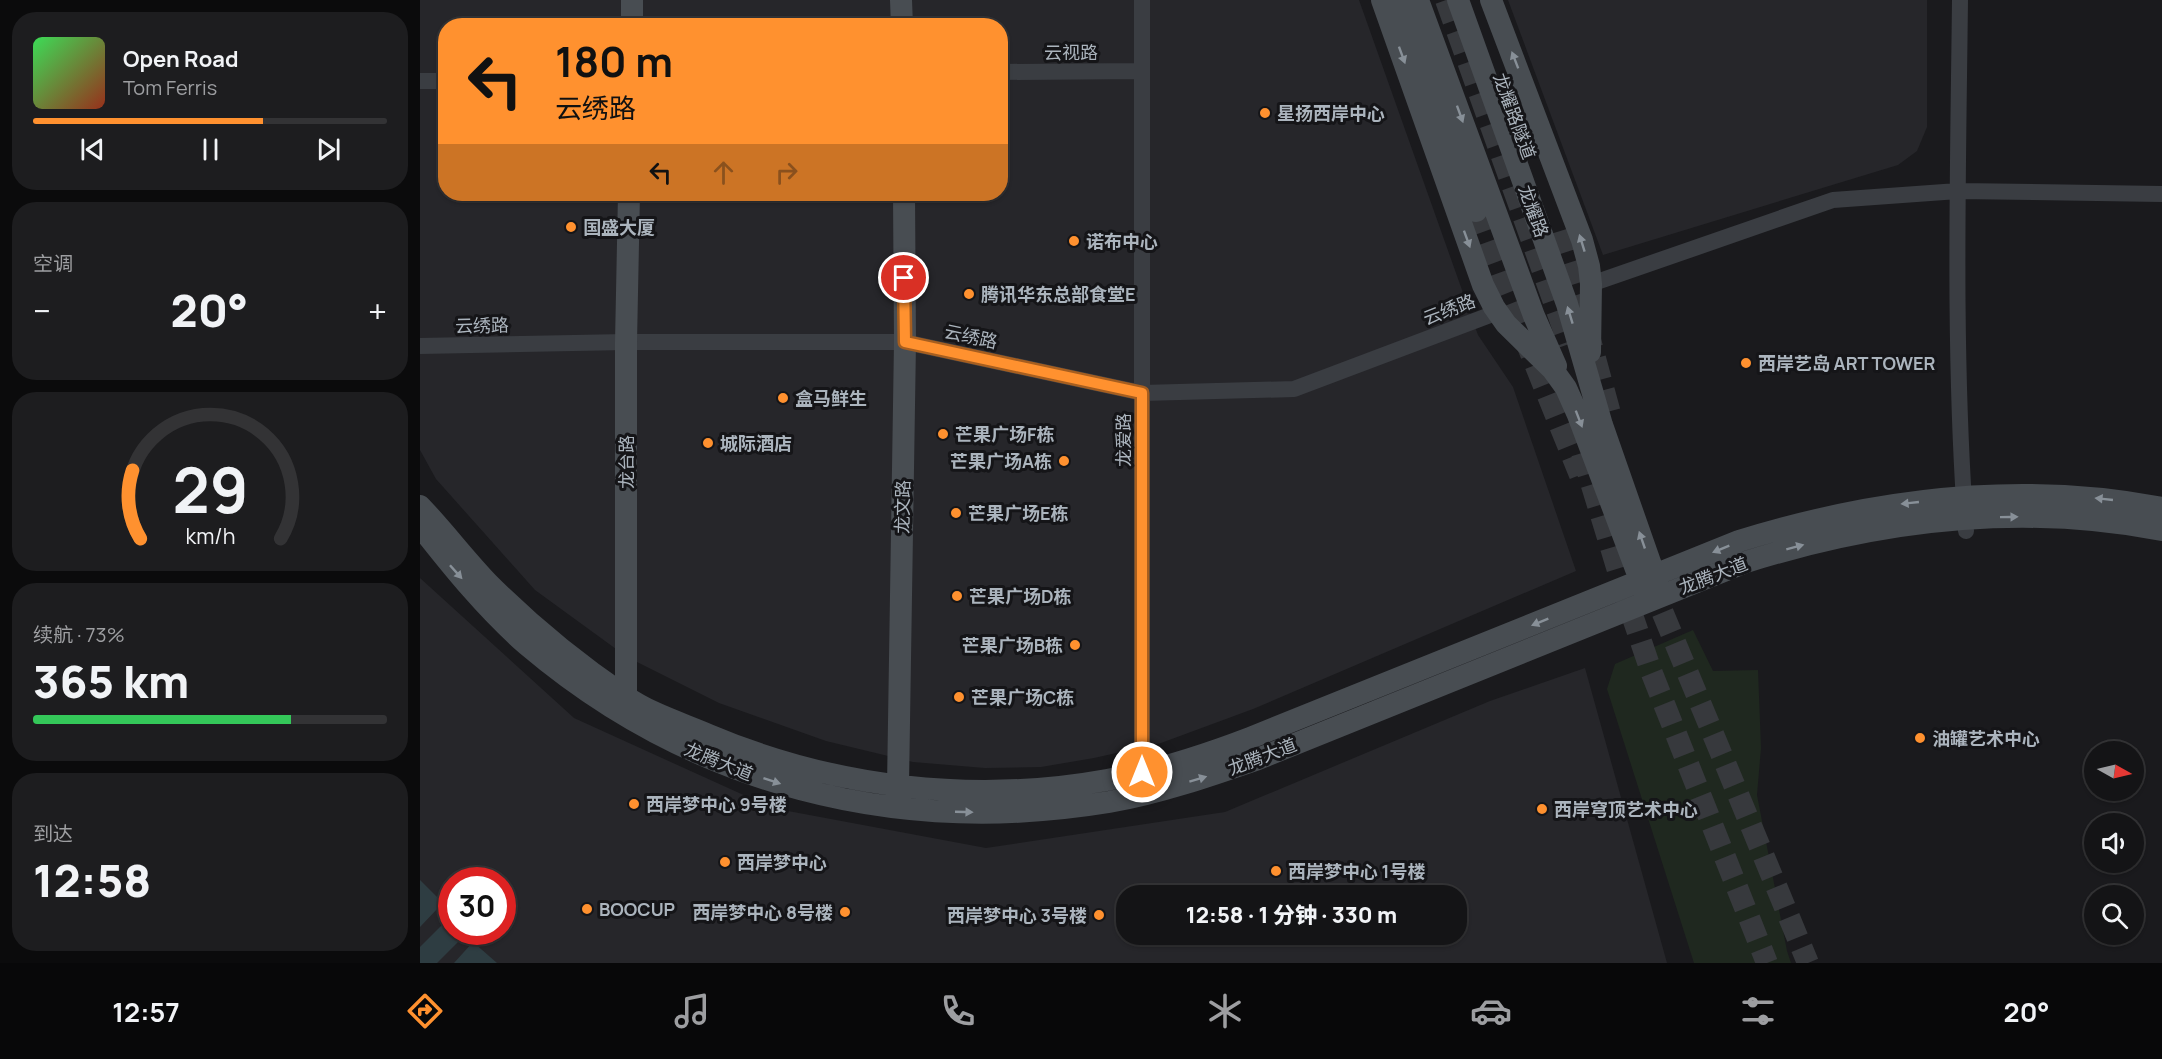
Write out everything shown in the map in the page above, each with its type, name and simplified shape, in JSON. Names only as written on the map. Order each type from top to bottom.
[{"type":"main road","points":[[632,0],[632,18]]},
{"type":"main road","points":[[902,0],[902,18]]},
{"type":"main road","name":"龙耀路","points":[[1382,0],[1483,285],[1498,312],[1519,337],[1553,370],[1566,388]]},
{"type":"main road","points":[[1400,0],[1476,211]]},
{"type":"main road","name":"龙耀路","points":[[1418,0],[1534,316],[1578,415],[1651,593]]},
{"type":"main road","name":"龙耀路","points":[[1458,0],[1567,304],[1651,593]]},
{"type":"main road","name":"龙耀路隧道","points":[[1473,0],[1557,232]]},
{"type":"main road","name":"龙耀路","points":[[1491,0],[1582,240],[1589,266],[1591,284],[1589,348],[1602,425]]},
{"type":"main road","name":"龙台路","points":[[625,714],[629,201]]},
{"type":"main road","name":"龙文路","points":[[896,804],[905,342],[904,201]]},
{"type":"main road","name":"龙腾大道","points":[[896,804],[964,791],[1019,790],[1077,784],[1142,772],[1194,758],[1651,593],[1827,539],[1964,516],[2053,495],[2116,500],[2162,508]]},
{"type":"main road","name":"龙腾大道","points":[[420,506],[487,581],[625,714]]},
{"type":"main road","name":"龙腾大道","points":[[1964,516],[2076,518],[2162,530]]},
{"type":"main road","name":"龙腾大道","points":[[420,526],[453,569],[525,643],[582,687],[625,714],[659,716],[779,761],[840,776],[896,804],[963,812],[1020,812],[1110,801],[1170,788],[1258,759],[1651,593]]},
{"type":"street","name":"龙爱路","points":[[1142,0],[1142,772]]},
{"type":"street","points":[[1960,0],[1958,354],[1964,516]]},
{"type":"street","name":"云视路","points":[[1008,72],[1142,71]]},
{"type":"street","points":[[420,81],[438,81]]},
{"type":"street","points":[[1591,284],[1833,200],[1958,191],[2162,194]]},
{"type":"street","name":"云绣路","points":[[420,346],[626,342],[905,342],[1142,393],[1294,390],[1498,312]]},
{"type":"shaded area","points":[[420,0],[1359,0],[1478,335],[1513,387],[1576,571],[1253,709],[1161,743],[1041,767],[985,768],[913,762],[826,741],[719,703],[627,657],[535,590],[436,479],[420,450]]},
{"type":"shaded area","points":[[1508,0],[1927,0],[1927,127],[1917,151],[1898,165],[1603,255]]},
{"type":"shaded area","name":"西岸梦中心","points":[[420,578],[574,718],[772,808],[986,848],[1225,812],[1490,701],[1585,668],[1667,963],[420,963]]},
{"type":"shaded area","points":[[1693,630],[1713,671],[1758,670],[1761,748],[1757,795],[1791,963],[1694,963],[1607,689],[1615,664]]},
{"type":"shaded area","points":[[420,880],[438,898],[438,908],[420,927]]},
{"type":"shaded area","points":[[438,929],[438,945],[455,945],[437,963],[420,963],[420,947]]},
{"type":"shaded area","points":[[470,945],[476,945],[497,963],[454,963]]},
{"type":"tunnel","points":[[1446,0],[1569,344]]},
{"type":"tunnel","points":[[1476,211],[1502,282],[1580,475]]},
{"type":"tunnel","points":[[1557,232],[1581,307],[1611,417]]},
{"type":"tunnel","points":[[1582,453],[1651,671],[1767,963]]},
{"type":"tunnel","points":[[1650,582],[1808,963]]},
{"type":"place","name":"星扬西岸中心","points":[[1265,113]]},
{"type":"place","name":"国盛大厦","points":[[571,227]]},
{"type":"place","name":"诺布中心","points":[[1074,241]]},
{"type":"place","name":"腾讯华东总部食堂E","points":[[969,294]]},
{"type":"place","name":"西岸艺岛 ART TOWER","points":[[1746,363]]},
{"type":"place","name":"盒马鲜生","points":[[783,398]]},
{"type":"place","name":"芒果广场F栋","points":[[943,434]]},
{"type":"place","name":"城际酒店","points":[[708,443]]},
{"type":"place","name":"芒果广场A栋","points":[[1064,461]]},
{"type":"place","name":"芒果广场E栋","points":[[956,513]]},
{"type":"place","name":"芒果广场D栋","points":[[957,596]]},
{"type":"place","name":"芒果广场B栋","points":[[1075,645]]},
{"type":"place","name":"芒果广场C栋","points":[[959,697]]},
{"type":"place","name":"油罐艺术中心","points":[[1920,738]]},
{"type":"place","name":"西岸梦中心 9号楼","points":[[634,804]]},
{"type":"place","name":"西岸穹顶艺术中心","points":[[1542,809]]},
{"type":"place","name":"西岸梦中心","points":[[725,862]]},
{"type":"place","name":"西岸梦中心 1号楼","points":[[1276,871]]},
{"type":"place","name":"BOOCUP","points":[[587,909]]},
{"type":"place","name":"西岸梦中心 8号楼","points":[[845,912]]},
{"type":"place","name":"西岸梦中心 3号楼","points":[[1099,915]]},
{"type":"route","points":[[904,278],[905,342],[1142,393],[1142,772]]}]
